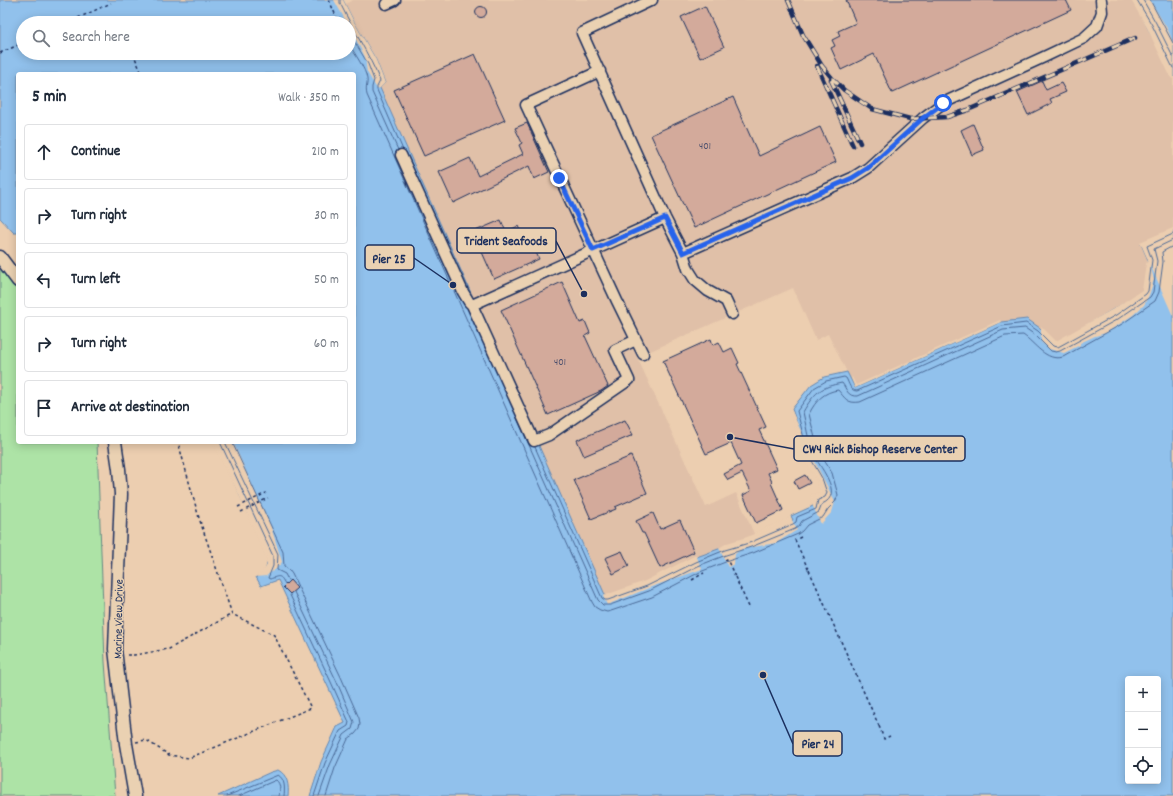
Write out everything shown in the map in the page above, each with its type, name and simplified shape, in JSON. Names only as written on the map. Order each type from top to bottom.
[{"type":"main road","points":[[0,258],[16,278]]},
{"type":"main road","name":"Marine View Drive","points":[[115,444],[121,494],[116,654],[126,744],[135,796]]},
{"type":"lane","points":[[652,0],[582,33],[665,218],[683,253],[688,269],[695,280],[708,291],[726,301],[732,314]]},
{"type":"lane","points":[[683,253],[852,178],[868,168],[923,118],[943,103],[1084,38],[1097,26],[1102,12],[1101,0]]},
{"type":"lane","points":[[600,71],[526,105],[643,354]]},
{"type":"lane","points":[[401,155],[463,292],[472,305],[534,441],[549,435],[629,380],[615,350],[636,340]]},
{"type":"lane","points":[[472,305],[665,218]]},
{"type":"path","points":[[329,0],[336,16]]},
{"type":"path","points":[[82,16],[111,3]]},
{"type":"path","points":[[0,53],[16,46]]},
{"type":"path","points":[[135,60],[141,72]]},
{"type":"path","points":[[126,744],[146,740],[169,755],[189,758],[311,708],[274,635],[232,614],[199,518],[179,444]]},
{"type":"path","points":[[238,507],[266,493]]},
{"type":"path","points":[[241,512],[268,498]]},
{"type":"path","points":[[801,537],[795,540],[884,739],[890,736]]},
{"type":"path","points":[[725,560],[726,559],[739,585]]},
{"type":"path","points":[[809,570],[812,578]]},
{"type":"path","points":[[692,580],[704,573]]},
{"type":"path","points":[[735,576],[750,609]]},
{"type":"path","points":[[116,654],[134,655],[168,649],[232,614]]},
{"type":"path","points":[[870,707],[879,726]]},
{"type":"shaded area","points":[[353,0],[1133,0],[1173,77],[1173,230],[1148,260],[1144,291],[1056,343],[855,388],[828,334],[816,340],[793,288],[637,357],[706,507],[736,493],[755,536],[646,583],[606,597],[356,101],[356,98],[385,83],[376,60],[356,25],[356,16],[351,16],[345,4]]},
{"type":"green space","points":[[0,267],[16,288],[16,444],[97,444],[105,662],[115,796],[0,796]]},
{"type":"water","points":[[0,0],[343,0],[351,16],[16,16],[16,60],[356,60],[356,25],[376,60],[385,83],[380,88],[606,597],[646,583],[694,558],[748,539],[793,520],[791,516],[813,506],[813,496],[823,494],[792,409],[811,385],[824,377],[847,372],[855,388],[1001,322],[1027,319],[1040,328],[1056,343],[1144,291],[1148,260],[1141,244],[1173,230],[1173,796],[310,796],[321,762],[337,727],[345,723],[278,580],[261,586],[256,577],[264,574],[269,558],[216,444],[356,444],[356,72],[16,72],[16,233],[14,233],[0,218]]},
{"type":"water","points":[[1133,0],[1173,0],[1173,77]]},
{"type":"water","points":[[278,770],[286,778],[288,796],[218,796],[271,772]]},
{"type":"pier","points":[[334,0],[343,0],[351,16],[343,16]]},
{"type":"pier","points":[[1131,0],[1150,0],[1168,30],[1173,42],[1173,79],[1171,78],[1147,28]]},
{"type":"pier","points":[[356,25],[376,60],[385,83],[380,88],[377,89],[367,72],[365,57],[356,40]]},
{"type":"pier","points":[[1173,228],[1173,316],[1150,264],[1154,280],[1149,295],[1144,305],[1133,315],[1106,333],[1080,343],[1080,345],[1064,353],[1049,349],[1041,342],[1041,326],[1056,341],[1113,309],[1142,290],[1148,260],[1140,242]]},
{"type":"pier","points":[[1000,320],[1001,322],[855,388],[851,378],[852,377],[856,385]]},
{"type":"pier","points":[[791,409],[808,448],[835,502],[832,512],[821,524],[811,502],[812,495],[820,493],[817,480],[802,456]]},
{"type":"pier","points":[[214,444],[234,444],[271,527],[282,562],[276,569],[266,576],[256,577],[263,572],[267,565],[267,558]]},
{"type":"pier","points":[[790,518],[797,530],[776,543],[742,549],[735,554],[734,564],[728,567],[719,548],[727,543],[747,537]]},
{"type":"pier","points":[[696,555],[702,569],[651,587],[607,605],[603,596],[645,581]]},
{"type":"building","points":[[846,0],[1066,0],[1071,10],[892,93],[874,54],[841,70],[831,48],[835,46],[832,40],[840,36],[838,31],[856,23]]},
{"type":"building","points":[[481,6],[485,8],[487,12],[485,16],[481,18],[477,16],[475,12],[477,8]]},
{"type":"building","points":[[705,6],[724,47],[700,58],[681,17]]},
{"type":"building","points":[[475,54],[505,120],[424,156],[394,90]]},
{"type":"building","points":[[1042,81],[1046,90],[1061,83],[1066,92],[1050,99],[1052,103],[1028,115],[1017,92]]},
{"type":"building","points":[[733,97],[759,156],[820,127],[836,162],[694,228],[651,135]]},
{"type":"building","points":[[527,123],[549,172],[534,179],[529,166],[453,203],[439,172],[470,158],[478,176],[523,154],[519,145],[522,143],[515,128]]},
{"type":"building","points":[[973,124],[984,150],[972,155],[961,130]]},
{"type":"building","points":[[501,220],[506,232],[518,226],[525,241],[539,235],[543,245],[534,248],[539,259],[494,279],[473,232]]},
{"type":"building","points":[[562,282],[580,323],[585,321],[590,333],[585,336],[608,386],[601,391],[548,415],[501,310]]},
{"type":"building","points":[[711,339],[713,345],[719,342],[724,352],[732,348],[739,363],[737,364],[766,427],[759,430],[777,469],[768,473],[783,510],[756,523],[743,495],[751,491],[742,473],[728,480],[724,474],[741,465],[731,443],[706,454],[663,361]]},
{"type":"building","points":[[625,420],[633,435],[584,456],[577,440]]},
{"type":"building","points":[[631,456],[647,493],[615,507],[616,509],[591,519],[574,480]]},
{"type":"building","points":[[805,475],[810,483],[798,489],[794,481]]},
{"type":"building","points":[[653,513],[660,529],[680,520],[694,552],[660,568],[644,533],[642,533],[636,521]]},
{"type":"building","points":[[622,551],[629,566],[613,574],[605,558]]},
{"type":"building","points":[[290,580],[297,588],[290,594],[283,587]]},
{"type":"railway","points":[[788,0],[803,35],[822,66],[844,90],[872,109],[910,119],[947,117],[968,110],[1135,38]]},
{"type":"railway","points":[[817,66],[853,146]]},
{"type":"railway","points":[[831,80],[860,143]]},
{"type":"place","name":"Pier 25","points":[[453,285]]},
{"type":"place","name":"Trident Seafoods","points":[[584,294]]},
{"type":"place","name":"CW4 Rick Bishop Reserve Center","points":[[730,437]]},
{"type":"place","name":"Pier 24","points":[[763,675]]},
{"type":"route","points":[[559,178],[593,250],[665,218],[683,253],[852,178],[868,168],[916,126],[923,118],[943,103]]}]
